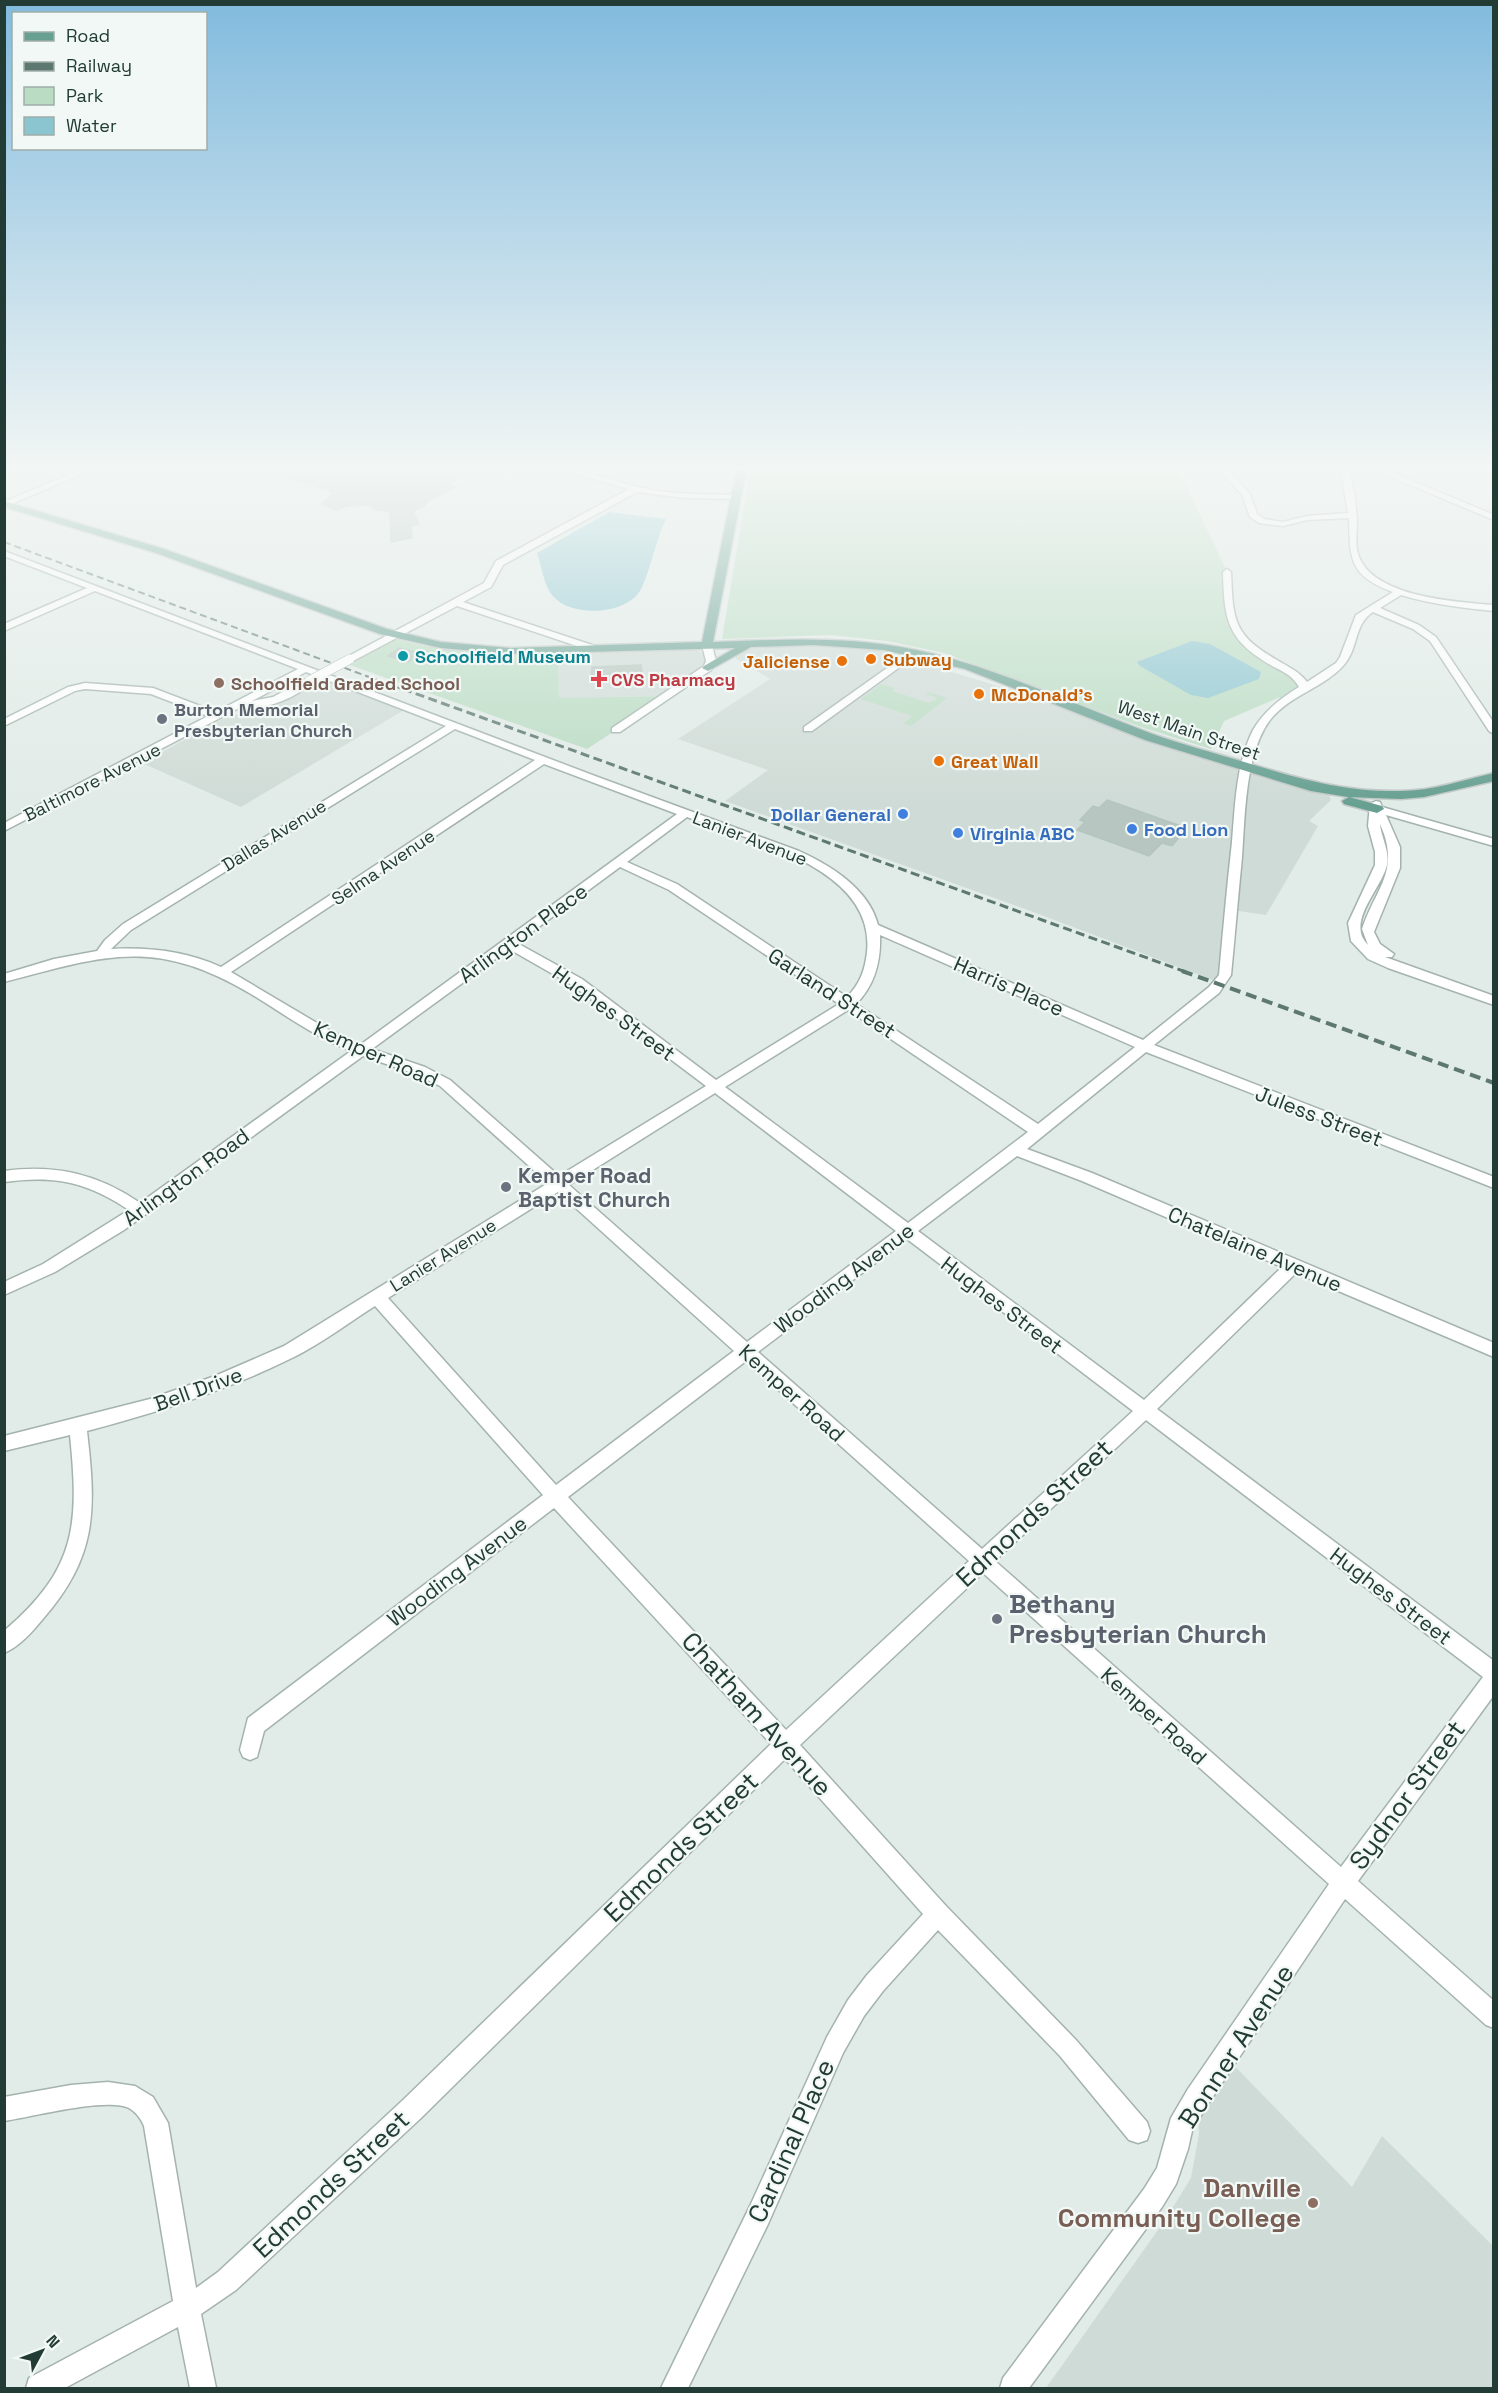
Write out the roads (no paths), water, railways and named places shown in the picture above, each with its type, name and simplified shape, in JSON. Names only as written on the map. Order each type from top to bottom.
[{"type":"main road","name":"West Main Street","points":[[248,583],[393,635],[468,649],[534,651],[837,643],[914,653],[969,667],[1122,728],[1246,769],[1284,781],[1376,802]]},
{"type":"main road","points":[[707,645],[719,583]]},
{"type":"main road","points":[[708,668],[749,644]]},
{"type":"main road","points":[[1376,802],[1494,777]]},
{"type":"street","name":"Lanier Avenue","points":[[82,583],[543,760],[795,853],[822,866],[855,894],[873,927],[871,971],[860,992],[848,1004],[779,1044],[714,1088],[377,1297]]},
{"type":"street","points":[[241,702],[255,705],[268,703],[489,583]]},
{"type":"street","points":[[1227,583],[1228,608],[1237,636],[1253,651],[1296,675],[1305,688]]},
{"type":"street","points":[[1380,583],[1434,601],[1494,608]]},
{"type":"street","points":[[4,628],[95,588]]},
{"type":"street","name":"Wooding Avenue","points":[[250,1750],[255,1725],[745,1352],[1016,1150],[1214,990],[1225,975],[1246,769],[1263,721],[1284,702],[1330,672],[1346,657],[1355,623],[1372,608],[1401,591]]},
{"type":"street","points":[[455,602],[595,649]]},
{"type":"street","points":[[1372,608],[1416,627],[1433,639],[1494,731]]},
{"type":"street","points":[[616,730],[708,668],[711,661],[707,645]]},
{"type":"street","points":[[808,729],[914,653]]},
{"type":"street","name":"Baltimore Avenue","points":[[4,828],[307,668]]},
{"type":"street","points":[[4,723],[72,689],[86,686],[153,691],[216,716]]},
{"type":"street","name":"Dallas Avenue","points":[[101,954],[109,943],[127,927],[455,725]]},
{"type":"street","name":"Selma Avenue","points":[[221,973],[543,760]]},
{"type":"street","points":[[1376,802],[1419,822],[1494,843]]},
{"type":"street","points":[[1376,802],[1374,826],[1381,866],[1356,919],[1354,932],[1360,945],[1372,956],[1494,991]]},
{"type":"street","points":[[1376,802],[1390,829],[1395,872],[1370,923],[1368,932],[1375,946],[1402,965],[1494,1001]]},
{"type":"street","name":"Arlington Place","points":[[359,1051],[620,863],[685,813]]},
{"type":"street","points":[[1403,815],[1424,816],[1494,835]]},
{"type":"street","points":[[1381,858],[1395,861]]},
{"type":"street","name":"Garland Street","points":[[620,863],[673,887],[1039,1132]]},
{"type":"street","points":[[1371,888],[1386,892]]},
{"type":"street","points":[[1356,919],[1370,923]]},
{"type":"street","name":"Harris Place","points":[[873,927],[1146,1047]]},
{"type":"street","name":"Hughes Street","points":[[507,943],[577,982],[714,1088],[1494,1673]]},
{"type":"street","name":"Kemper Road","points":[[4,978],[55,963],[101,954],[135,952],[163,954],[195,961],[221,973],[359,1051],[421,1071],[445,1083],[981,1563],[1494,2017]]},
{"type":"street","name":"Juless Street","points":[[1146,1047],[1494,1183]]},
{"type":"street","name":"Arlington Road","points":[[4,1289],[89,1246],[359,1051]]},
{"type":"street","name":"Chatelaine Avenue","points":[[1016,1150],[1087,1177],[1494,1350]]},
{"type":"street","points":[[4,1177],[40,1173],[79,1177],[112,1192],[140,1210]]},
{"type":"street","name":"Edmonds Street","points":[[39,2388],[188,2308],[227,2281],[403,2116],[786,1744],[1144,1411],[1293,1266]]},
{"type":"street","name":"Bell Drive","points":[[4,1444],[78,1427],[160,1404],[247,1372],[290,1351],[377,1297]]},
{"type":"street","name":"Chatham Avenue","points":[[377,1297],[555,1496],[786,1744],[938,1914],[1068,2048],[1138,2131]]},
{"type":"street","points":[[4,1644],[37,1612],[54,1589],[77,1543],[82,1521],[78,1427]]},
{"type":"street","name":"Sydnor Street","points":[[1343,1883],[1494,1678]]},
{"type":"street","name":"Bonner Avenue","points":[[1014,2388],[1153,2198],[1167,2175],[1176,2149],[1180,2127],[1197,2098],[1343,1883]]},
{"type":"street","name":"Cardinal Place","points":[[674,2388],[759,2215],[835,2044],[856,2008],[875,1983],[938,1914]]},
{"type":"street","points":[[4,2109],[117,2092],[135,2098],[148,2108],[156,2122],[203,2388]]},
{"type":"water","points":[[546,583],[644,583],[636,596],[627,603],[602,610],[589,611],[565,605],[549,590]]},
{"type":"water","points":[[1192,641],[1210,644],[1261,672],[1259,679],[1208,698],[1191,695],[1140,666],[1137,662]]},
{"type":"railway","points":[[114,583],[407,691]]},
{"type":"railway","points":[[403,689],[1186,972]]},
{"type":"railway","points":[[1182,971],[1494,1083]]},
{"type":"place","name":"Schoolfield Museum","points":[[403,656]]},
{"type":"place","name":"Subway","points":[[871,659]]},
{"type":"place","name":"Jaliciense","points":[[842,661]]},
{"type":"place","name":"CVS Pharmacy","points":[[599,679]]},
{"type":"place","name":"Schoolfield Graded School","points":[[219,683]]},
{"type":"place","name":"McDonald's","points":[[979,694]]},
{"type":"place","name":"Burton Memorial Presbyterian Church","points":[[162,719]]},
{"type":"place","name":"Great Wall","points":[[939,761]]},
{"type":"place","name":"Dollar General","points":[[903,814]]},
{"type":"place","name":"Food Lion","points":[[1132,829]]},
{"type":"place","name":"Virginia ABC","points":[[958,833]]},
{"type":"place","name":"Kemper Road Baptist Church","points":[[506,1187]]},
{"type":"place","name":"Bethany Presbyterian Church","points":[[997,1619]]},
{"type":"place","name":"Danville Community College","points":[[1313,2203]]}]
